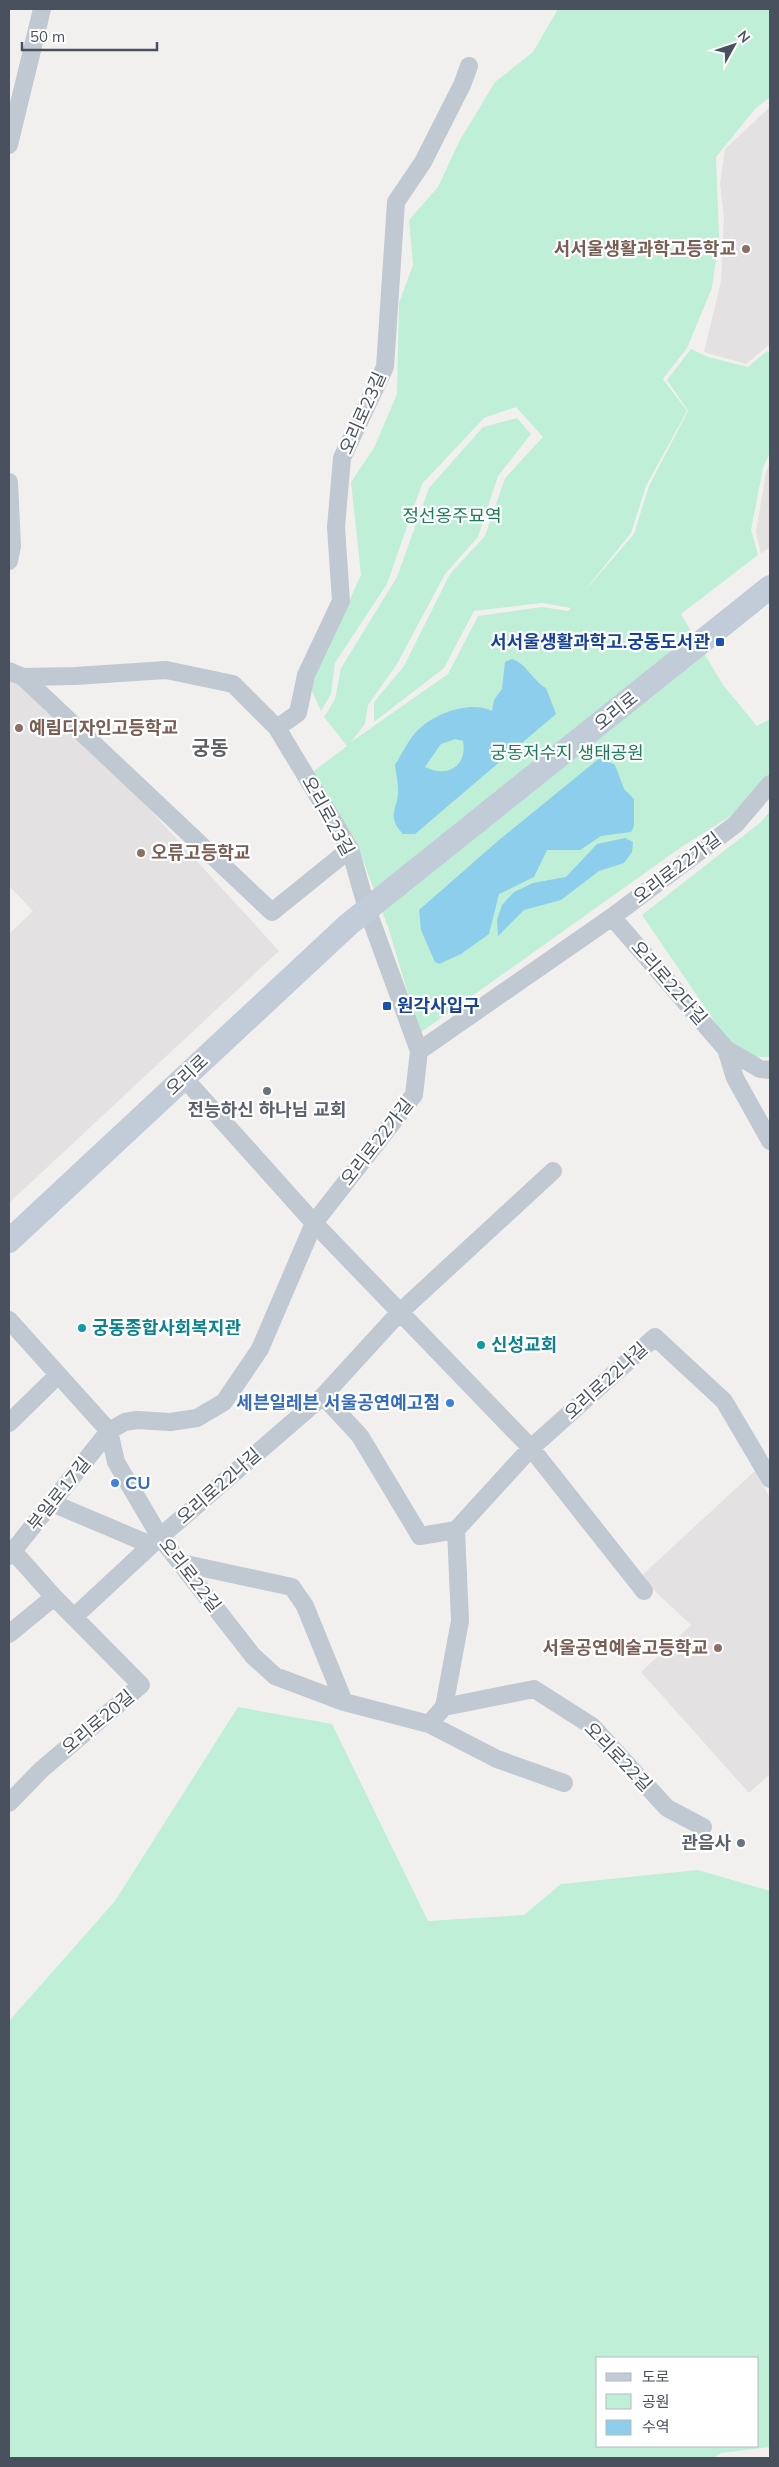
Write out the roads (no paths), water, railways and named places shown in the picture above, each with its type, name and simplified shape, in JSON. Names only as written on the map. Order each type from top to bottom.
[{"type":"main road","name":"오리로","points":[[9,1242],[367,910],[770,587]]},
{"type":"street","points":[[9,145],[42,9]]},
{"type":"street","name":"오리로23길","points":[[277,728],[298,713],[306,675],[341,601],[336,527],[342,458],[385,367],[396,202],[423,162],[462,85],[468,66]]},
{"type":"street","points":[[9,482],[12,546],[9,561]]},
{"type":"street","name":"오리로23길","points":[[16,674],[75,676],[166,670],[233,684],[277,728],[350,849],[367,910]]},
{"type":"street","points":[[16,674],[272,912],[350,849]]},
{"type":"street","name":"오리로22가길","points":[[109,1431],[125,1422],[137,1420],[170,1422],[196,1418],[224,1402],[260,1349],[314,1223],[414,1095],[419,1052],[612,917],[736,824],[770,784]]},
{"type":"street","points":[[367,910],[419,1052]]},
{"type":"street","name":"오리로22다길","points":[[612,917],[726,1049],[760,1070],[770,1070]]},
{"type":"street","name":"오리로22다길","points":[[726,1049],[736,1078],[770,1141]]},
{"type":"street","points":[[184,1078],[314,1223],[531,1448],[644,1591]]},
{"type":"street","name":"오리로22나길","points":[[74,1617],[156,1541],[323,1396],[400,1312],[553,1171]]},
{"type":"street","name":"오리로22길","points":[[9,1320],[109,1431],[116,1462],[156,1541],[181,1563],[253,1656],[275,1676],[344,1702],[429,1724],[497,1759],[564,1783]]},
{"type":"street","name":"오리로22나길","points":[[456,1530],[531,1448],[655,1337],[724,1401],[770,1479]]},
{"type":"street","points":[[9,1423],[58,1375]]},
{"type":"street","points":[[323,1396],[360,1436],[420,1536],[456,1530],[460,1621],[444,1707],[429,1724]]},
{"type":"street","name":"부일로17길","points":[[11,1554],[109,1431]]},
{"type":"street","points":[[52,1503],[156,1541]]},
{"type":"street","name":"오리로20길","points":[[9,1803],[41,1770],[141,1685],[11,1554]]},
{"type":"street","points":[[181,1563],[292,1587],[305,1606],[344,1702]]},
{"type":"street","points":[[9,1634],[54,1597]]},
{"type":"street","name":"오리로22길","points":[[444,1707],[534,1689],[592,1726],[668,1808],[703,1827]]},
{"type":"water","points":[[512,659],[517,661],[546,688],[556,714],[415,834],[403,834],[394,817],[398,796],[395,765],[406,746],[419,729],[444,713],[474,707],[492,711],[494,700],[502,689],[505,662]],"holes":[[[455,739],[463,741],[464,750],[462,758],[454,768],[440,771],[425,767],[441,744]]]},
{"type":"water","points":[[601,757],[615,765],[624,789],[634,799],[634,826],[631,832],[601,836],[580,850],[547,850],[534,877],[499,894],[489,934],[461,954],[439,964],[435,962],[421,930],[419,910],[499,840]]},
{"type":"water","points":[[625,838],[633,842],[632,852],[624,863],[599,871],[561,900],[524,910],[498,936],[497,920],[502,905],[514,892],[533,883],[566,877],[597,844]]},
{"type":"place","name":"서서울생활과학고등학교","points":[[746,249]]},
{"type":"place","name":"서서울생활과학고.궁동도서관","points":[[720,642]]},
{"type":"place","name":"예림디자인고등학교","points":[[19,728]]},
{"type":"place","name":"오류고등학교","points":[[141,853]]},
{"type":"place","name":"원각사입구","points":[[387,1006]]},
{"type":"place","name":"전능하신 하나님 교회","points":[[267,1091]]},
{"type":"place","name":"궁동종합사회복지관","points":[[82,1328]]},
{"type":"place","name":"신성교회","points":[[481,1345]]},
{"type":"place","name":"세븐일레븐 서울공연예고점","points":[[450,1403]]},
{"type":"place","name":"CU","points":[[115,1483]]},
{"type":"place","name":"서울공연예술고등학교","points":[[718,1648]]},
{"type":"place","name":"관음사","points":[[741,1843]]},
{"type":"district","name":"궁동","points":[[210,748]]},
{"type":"park label","name":"정선옹주묘역","points":[[452,516]]},
{"type":"park label","name":"궁동저수지 생태공원","points":[[567,753]]}]
